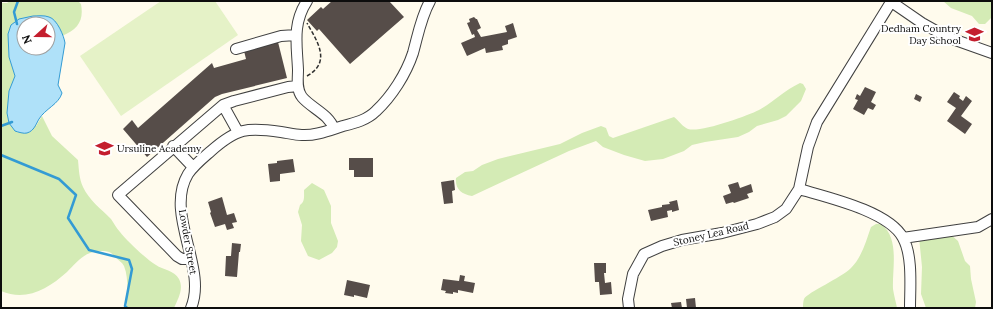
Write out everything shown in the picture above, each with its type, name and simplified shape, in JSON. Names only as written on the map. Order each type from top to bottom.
[{"type":"street","points":[[307,1],[301,12],[296,35],[299,93],[329,120],[334,129]]},
{"type":"street","name":"Lowder Street","points":[[191,308],[194,300],[195,286],[183,223],[181,203],[186,178],[194,167],[223,141],[238,132],[257,129],[305,135],[317,134],[358,122],[369,117],[382,105],[409,63],[422,20],[430,1]]},
{"type":"street","points":[[890,1],[947,37],[992,53]]},
{"type":"street","name":"Stoney Lea Road","points":[[629,308],[628,299],[633,274],[644,254],[662,246],[682,240],[757,224],[775,217],[786,209],[799,189],[808,147],[817,122],[890,1]]},
{"type":"street","points":[[236,49],[281,36],[296,35]]},
{"type":"street","points":[[191,259],[182,259],[177,256],[118,195],[173,146],[223,106],[234,101],[288,87],[298,86]]},
{"type":"street","points":[[223,106],[238,132]]},
{"type":"street","points":[[173,146],[194,167]]},
{"type":"street","points":[[799,189],[869,211],[894,227],[903,238],[908,254],[910,308]]},
{"type":"street","points":[[903,238],[978,227],[992,219]]},
{"type":"path","points":[[304,77],[316,70],[322,51],[306,20]]},
{"type":"green space","points":[[10,1],[78,1],[81,4],[82,15],[79,24],[62,36],[56,24],[56,16],[16,16],[16,28],[8,34],[9,57],[15,76],[9,91],[7,113],[9,123],[36,126],[42,116],[52,136],[78,160],[79,174],[82,184],[92,200],[111,219],[127,240],[137,250],[159,267],[168,270],[177,276],[181,290],[174,308],[127,308],[127,281],[124,266],[112,253],[103,251],[87,254],[52,284],[36,292],[19,295],[1,291],[1,3],[7,3]]},
{"type":"green space","points":[[161,1],[215,1],[238,35],[121,116],[80,56]]},
{"type":"green space","points":[[943,1],[992,1],[992,17],[985,24],[979,24],[972,16],[951,8]]},
{"type":"green space","points":[[800,83],[803,84],[806,89],[801,101],[786,116],[757,126],[738,137],[692,145],[684,151],[663,159],[645,161],[603,147],[596,141],[569,151],[472,196],[462,192],[458,188],[456,182],[456,178],[465,172],[473,171],[482,165],[498,159],[560,144],[582,133],[601,126],[606,128],[609,136],[613,138],[674,117],[688,129],[694,130],[724,123],[759,110]]},
{"type":"green space","points":[[312,183],[324,190],[331,206],[331,223],[338,241],[337,247],[332,253],[319,260],[308,256],[301,241],[302,225],[298,212],[303,201],[304,190]]},
{"type":"green space","points":[[876,224],[881,224],[887,230],[893,245],[893,289],[897,308],[803,308],[804,299],[807,296],[846,272],[855,264],[863,249],[871,227]]},
{"type":"green space","points":[[950,234],[958,241],[965,261],[970,266],[976,302],[975,308],[926,308],[921,294],[922,267],[919,237]]},
{"type":"water","points":[[16,21],[16,56],[56,56],[56,22],[60,28],[65,43],[58,85],[62,93],[58,100],[42,115],[33,129],[26,133],[15,131],[9,123],[7,113],[9,91],[15,76],[9,57],[8,34],[11,25]]},
{"type":"building","points":[[332,1],[389,1],[404,17],[350,64],[319,29],[317,31],[307,20],[321,7],[323,9]]},
{"type":"building","points":[[474,17],[477,19],[481,28],[477,30],[481,37],[507,32],[505,26],[513,23],[517,37],[508,40],[508,44],[502,46],[503,50],[486,53],[485,48],[467,56],[461,43],[475,37],[474,34],[472,35],[467,23],[470,22],[469,19]]},
{"type":"building","points":[[278,42],[287,78],[215,97],[147,157],[123,129],[132,120],[138,128],[212,63],[214,68],[246,59],[244,51]]},
{"type":"building","points":[[865,87],[876,92],[871,102],[876,105],[873,110],[868,108],[864,115],[853,109],[858,100],[855,99],[857,94],[860,96]]},
{"type":"building","points":[[954,92],[960,96],[959,98],[963,101],[966,96],[972,101],[961,116],[972,124],[965,134],[947,121],[956,108],[947,102]]},
{"type":"building","points":[[916,94],[922,97],[920,102],[914,99]]},
{"type":"building","points":[[349,158],[373,158],[373,177],[354,177],[354,170],[349,170]]},
{"type":"building","points":[[293,159],[295,172],[280,174],[280,181],[270,182],[268,164]]},
{"type":"building","points":[[454,180],[455,190],[452,191],[453,203],[444,204],[441,182]]},
{"type":"building","points":[[738,182],[740,188],[751,184],[753,192],[747,194],[749,198],[726,204],[723,196],[731,193],[728,185]]},
{"type":"building","points":[[222,197],[227,215],[234,213],[237,222],[232,223],[234,228],[227,230],[225,224],[215,227],[208,202]]},
{"type":"building","points":[[677,200],[679,210],[672,212],[672,210],[667,211],[668,217],[651,221],[648,210],[662,207],[662,205],[670,204],[669,202]]},
{"type":"building","points":[[232,243],[241,244],[237,277],[225,276],[226,256],[231,256]]},
{"type":"building","points":[[594,263],[606,263],[606,273],[604,273],[605,283],[611,282],[612,294],[600,295],[599,282],[595,282]]},
{"type":"building","points":[[460,275],[465,276],[464,281],[475,283],[473,293],[458,290],[458,293],[453,292],[453,294],[445,293],[446,291],[441,290],[443,279],[459,281]]},
{"type":"building","points":[[347,280],[370,285],[367,298],[354,295],[354,297],[344,295]]},
{"type":"building","points":[[695,298],[696,308],[687,308],[686,299]]},
{"type":"building","points":[[681,302],[682,308],[672,308],[671,303]]},
{"type":"waterway","points":[[16,20],[14,12],[18,1]]},
{"type":"waterway","points":[[1,126],[12,122]]},
{"type":"waterway","points":[[1,155],[59,179],[76,195],[68,218],[89,250],[129,260],[132,269],[125,306],[127,308]]},
{"type":"place","name":"Dedham Country Day School","points":[[974,34]]},
{"type":"place","name":"Ursuline Academy","points":[[104,148]]}]
